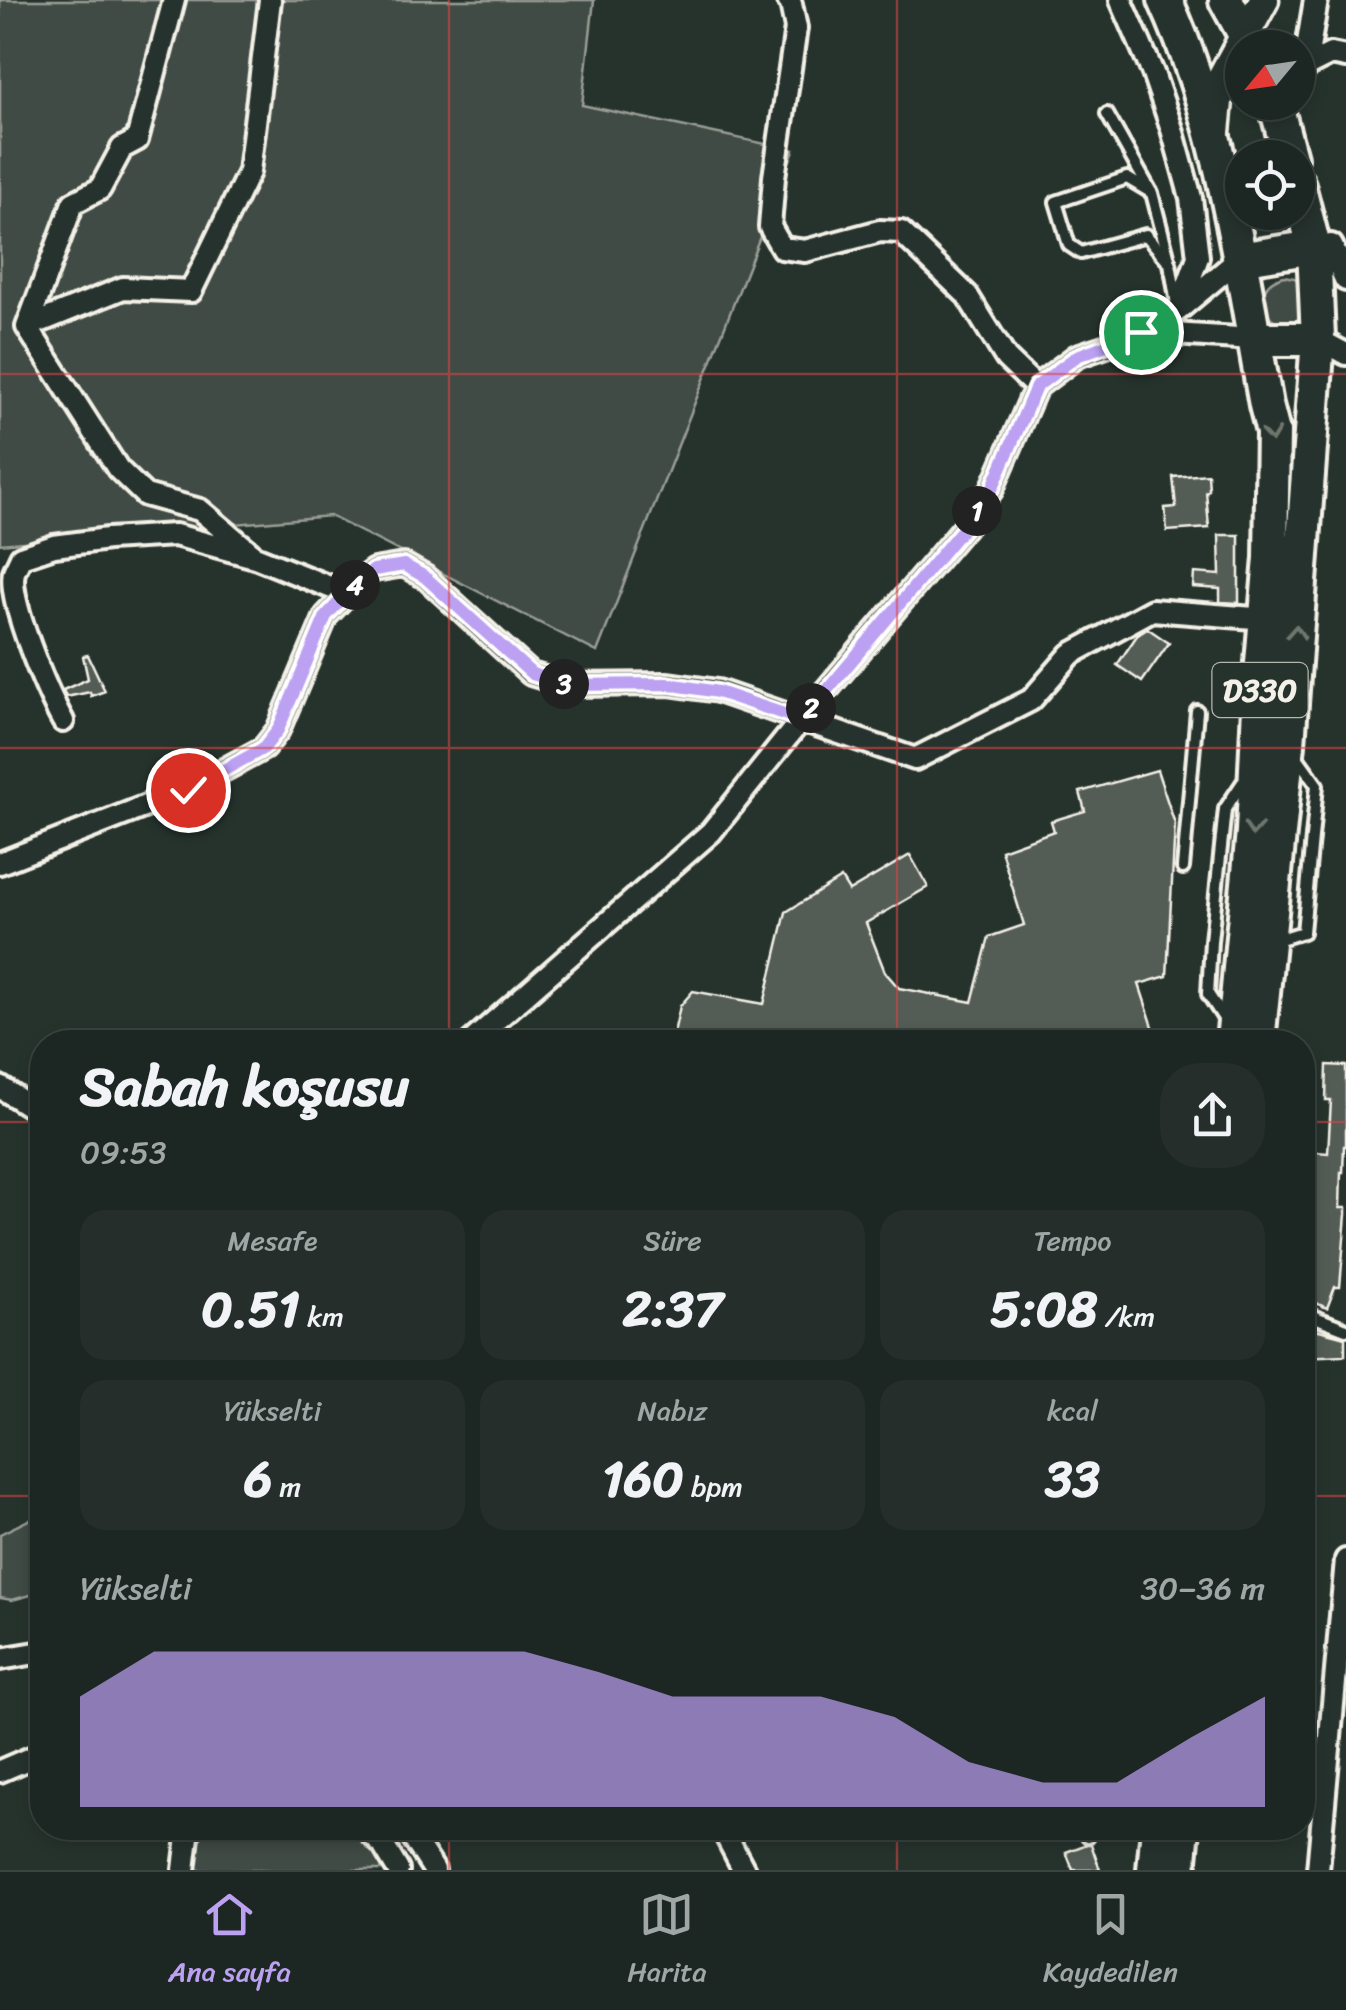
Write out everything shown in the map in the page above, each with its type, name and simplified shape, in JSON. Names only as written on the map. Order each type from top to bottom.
[{"type":"highway","name":"D330","points":[[1164,0],[1181,36],[1214,136],[1273,432],[1271,558],[1260,686],[1242,1030]]},
{"type":"highway","points":[[1226,0],[1243,30]]},
{"type":"highway","name":"D330","points":[[1244,1030],[1268,942],[1332,346],[1330,248],[1315,218]]},
{"type":"highway","points":[[1239,259],[1330,248]]},
{"type":"highway","points":[[1254,339],[1332,346]]},
{"type":"highway","points":[[1154,1870],[1157,1840]]},
{"type":"highway","points":[[1179,1870],[1182,1840]]},
{"type":"main road","points":[[1253,30],[1264,0]]},
{"type":"main road","points":[[1214,136],[1220,81],[1225,74]]},
{"type":"street","points":[[27,328],[73,203],[100,189],[122,148],[137,140],[174,0]]},
{"type":"street","points":[[27,328],[122,288],[191,291],[250,172],[270,0]]},
{"type":"street","points":[[788,0],[796,28],[770,227],[782,248],[805,250],[880,231],[901,232],[967,296],[1006,358],[1036,387]]},
{"type":"street","points":[[1121,0],[1153,73],[1191,198],[1198,257],[1178,310]]},
{"type":"street","points":[[1310,30],[1316,0]]},
{"type":"street","points":[[1315,64],[1330,54],[1346,57]]},
{"type":"street","points":[[1330,248],[1346,280]]},
{"type":"street","points":[[485,1030],[711,832],[967,524],[992,489],[1036,387],[1077,356],[1141,332],[1178,310],[1239,259]]},
{"type":"street","points":[[27,328],[118,469],[146,495],[200,510],[255,557]]},
{"type":"street","points":[[1141,332],[1254,339]]},
{"type":"street","points":[[63,721],[46,690],[20,613],[13,574],[21,557],[54,546],[175,535],[255,557],[347,594]]},
{"type":"street","points":[[0,863],[188,790],[264,748],[278,730],[326,616],[374,570],[404,565],[425,577],[532,674],[567,685],[668,684],[718,692],[915,759],[1030,700],[1072,654],[1152,610],[1267,619]]},
{"type":"street","points":[[0,1086],[30,1106]]},
{"type":"street","points":[[1315,1868],[1342,1656],[1346,1560]]},
{"type":"street","points":[[1,1658],[30,1654]]},
{"type":"street","points":[[1,1773],[30,1759]]},
{"type":"street","points":[[184,1870],[188,1840]]},
{"type":"street","points":[[377,1840],[398,1870]]},
{"type":"street","points":[[415,1840],[434,1870]]},
{"type":"street","points":[[728,1840],[744,1870]]},
{"type":"lane","points":[[1107,114],[1152,192],[1178,310]]},
{"type":"lane","points":[[1152,192],[1127,178],[1056,202],[1069,245],[1081,253],[1146,235],[1170,263]]},
{"type":"lane","points":[[1182,868],[1196,712]]},
{"type":"lane","points":[[1315,1317],[1346,1329]]},
{"type":"shaded area","points":[[0,0],[594,0],[582,105],[794,150],[597,652],[330,516],[0,544]]},
{"type":"shaded area","points":[[1284,276],[1302,282],[1303,316],[1290,322],[1271,317],[1263,300],[1272,282]]},
{"type":"shaded area","points":[[30,1519],[30,1595],[12,1600],[0,1598],[0,1534]]},
{"type":"shaded area","points":[[193,1840],[367,1840],[385,1870],[189,1870]]},
{"type":"building","points":[[1208,474],[1209,528],[1167,531],[1165,508],[1176,507],[1173,477]]},
{"type":"building","points":[[1219,535],[1239,535],[1239,603],[1220,602],[1220,589],[1193,587],[1194,573],[1220,575]]},
{"type":"building","points":[[1147,628],[1169,643],[1142,682],[1117,665],[1138,634]]},
{"type":"building","points":[[88,655],[105,691],[66,697],[63,690],[88,679],[83,656]]},
{"type":"building","points":[[1157,770],[1175,824],[1167,976],[1139,984],[1154,1030],[675,1030],[680,1006],[693,991],[764,1004],[786,912],[841,878],[849,891],[910,855],[928,887],[866,923],[885,972],[899,988],[972,1002],[989,937],[1024,925],[1001,850],[1054,831],[1051,821],[1085,811],[1080,792]]},
{"type":"building","points":[[1327,1065],[1346,1066],[1346,1146],[1340,1208],[1346,1208],[1346,1214],[1340,1287],[1335,1287],[1327,1308],[1315,1303],[1315,1152],[1328,1153],[1331,1100],[1326,1100]]},
{"type":"building","points":[[1315,1329],[1345,1337],[1345,1355],[1315,1356]]},
{"type":"building","points":[[1091,1844],[1100,1870],[1073,1870],[1066,1852]]},
{"type":"route","points":[[188,790],[264,748],[278,730],[326,616],[374,570],[404,565],[425,577],[532,674],[567,685],[668,684],[718,692],[802,720],[992,489],[1036,387],[1077,356],[1141,332]]}]
